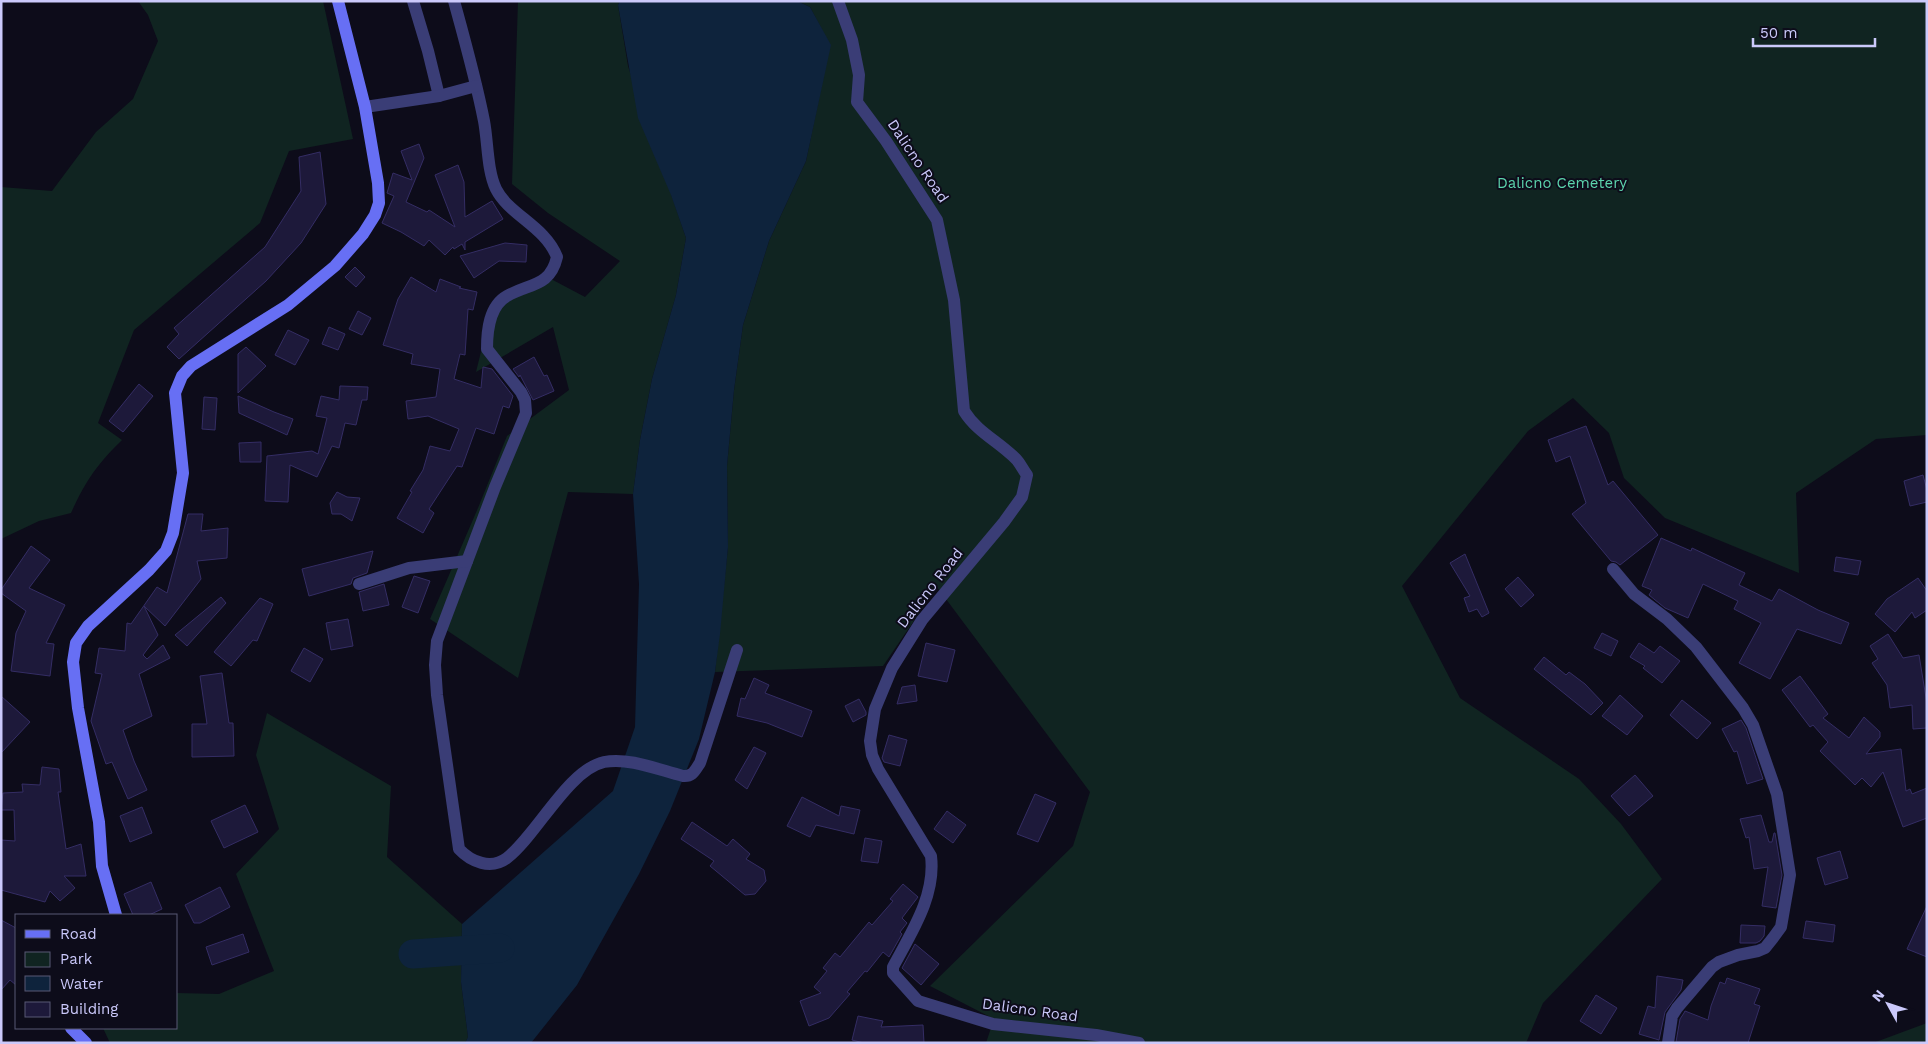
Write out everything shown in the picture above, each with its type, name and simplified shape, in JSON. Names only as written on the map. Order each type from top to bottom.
[{"type":"main road","points":[[116,914],[102,866],[99,822],[78,708],[73,662],[76,643],[88,626],[149,570],[166,551],[172,533],[183,473],[175,393],[182,376],[191,366],[288,305],[335,266],[363,234],[376,215],[380,203],[378,183],[365,108],[338,1]]},
{"type":"main road","points":[[72,1029],[86,1043]]},
{"type":"street","points":[[413,1],[439,96]]},
{"type":"street","points":[[454,1],[476,86],[492,176],[496,188],[502,198],[547,239],[556,257],[551,275],[539,283],[506,297],[490,318],[487,348],[521,392],[525,400],[526,413],[495,487],[437,641],[435,665],[437,694],[459,849],[477,863],[492,863],[506,859],[566,790],[586,770],[604,762],[626,761],[683,776],[692,774],[700,763],[737,650]]},
{"type":"street","name":"Dalicno Road","points":[[838,1],[852,40],[859,75],[857,102],[886,141],[937,220],[954,300],[964,410],[971,421],[984,434],[1017,459],[1027,475],[1022,497],[1004,522],[922,620],[892,668],[875,709],[870,741],[872,755],[878,769],[930,856],[933,870],[930,889],[915,925],[893,967],[893,973],[918,1001],[984,1022],[1096,1035],[1138,1043]]},
{"type":"street","points":[[365,108],[439,96],[476,86]]},
{"type":"street","points":[[360,584],[409,568],[468,562]]},
{"type":"street","points":[[1613,569],[1634,594],[1667,619],[1696,647],[1743,708],[1753,725],[1777,794],[1790,875],[1781,927],[1765,948],[1738,955],[1719,962],[1712,967],[1672,1016],[1668,1043]]},
{"type":"green space","points":[[138,1],[323,1],[353,139],[289,151],[260,223],[134,330],[98,423],[122,440],[93,474],[81,492],[71,513],[39,521],[1,539],[1,187],[52,191],[96,132],[133,99],[158,41],[148,15]]},
{"type":"green space","points":[[518,1],[620,1],[618,5],[628,66],[686,238],[676,295],[652,379],[640,440],[633,494],[568,492],[518,678],[430,619],[507,436],[569,390],[553,327],[476,372],[492,307],[551,279],[585,297],[620,261],[548,213],[512,184]]},
{"type":"green space","name":"Dalicno Cemetery","points":[[797,1],[1927,1],[1927,435],[1876,439],[1796,493],[1799,573],[1665,518],[1624,478],[1609,433],[1573,398],[1528,431],[1402,586],[1460,698],[1579,779],[1621,824],[1662,879],[1543,1003],[1526,1043],[986,1043],[994,1019],[930,986],[1073,846],[1090,792],[937,587],[883,666],[715,672],[728,547],[727,466],[734,390],[743,325],[769,241],[806,161],[830,45],[810,7]]},
{"type":"green space","points":[[267,713],[391,786],[387,857],[462,924],[461,982],[468,1037],[465,1043],[110,1043],[103,1029],[178,1029],[178,993],[219,994],[274,971],[236,874],[279,829],[256,755]]},
{"type":"green space","points":[[1927,1023],[1927,1043],[1873,1043]]},
{"type":"water","points":[[620,1],[797,1],[810,7],[831,45],[806,161],[769,241],[743,325],[734,390],[727,466],[728,547],[720,634],[715,672],[699,739],[670,811],[639,874],[577,985],[531,1043],[465,1043],[468,1037],[461,982],[462,924],[613,791],[635,727],[639,584],[633,494],[640,440],[652,379],[676,295],[686,238],[671,195],[638,118],[618,5]]},
{"type":"building","points":[[419,144],[424,158],[406,202],[427,212],[429,210],[455,227],[435,175],[458,165],[464,182],[465,217],[492,201],[503,219],[465,242],[465,250],[462,244],[454,249],[453,247],[445,255],[429,240],[424,246],[382,223],[394,196],[387,193],[393,173],[412,180],[401,151]]},
{"type":"building","points":[[320,152],[326,204],[301,243],[266,281],[179,359],[167,347],[179,334],[174,328],[265,247],[301,191],[299,157]]},
{"type":"building","points":[[505,243],[527,245],[526,262],[499,261],[474,278],[460,256]]},
{"type":"building","points":[[355,267],[365,277],[356,287],[345,277]]},
{"type":"building","points":[[411,277],[436,292],[440,279],[461,287],[459,288],[477,292],[473,310],[468,309],[465,355],[460,354],[454,379],[481,388],[483,367],[492,369],[513,396],[509,408],[503,406],[494,434],[476,428],[462,467],[457,466],[429,509],[434,513],[423,533],[397,518],[423,470],[430,446],[450,451],[459,429],[428,416],[408,419],[406,401],[436,397],[440,369],[411,364],[413,354],[383,345],[398,299]]},
{"type":"building","points":[[358,311],[371,318],[362,335],[349,329]]},
{"type":"building","points":[[329,327],[345,334],[338,350],[322,344]]},
{"type":"building","points":[[288,330],[309,340],[295,365],[275,355]]},
{"type":"building","points":[[246,347],[266,366],[238,393],[238,354]]},
{"type":"building","points":[[534,357],[544,376],[547,375],[554,391],[533,400],[520,375],[519,377],[513,369]]},
{"type":"building","points":[[139,384],[153,396],[123,432],[109,421]]},
{"type":"building","points":[[340,386],[368,387],[367,400],[362,400],[356,425],[345,423],[339,448],[332,446],[317,477],[290,465],[288,502],[265,501],[267,456],[312,451],[318,454],[327,418],[316,416],[321,396],[339,400]]},
{"type":"building","points":[[238,396],[293,419],[287,435],[239,413]]},
{"type":"building","points":[[204,397],[217,398],[215,430],[202,429]]},
{"type":"building","points":[[1586,426],[1608,485],[1613,481],[1658,535],[1620,565],[1611,561],[1572,514],[1586,503],[1570,456],[1556,462],[1548,440]]},
{"type":"building","points":[[261,442],[261,462],[240,462],[239,443]]},
{"type":"building","points":[[1923,475],[1927,490],[1927,502],[1910,506],[1904,481]]},
{"type":"building","points":[[337,492],[347,497],[360,498],[352,521],[341,514],[332,514],[330,503]]},
{"type":"building","points":[[188,514],[203,514],[201,531],[228,528],[227,558],[197,561],[201,579],[165,626],[144,606],[158,635],[143,655],[147,659],[163,645],[170,658],[139,674],[152,716],[123,730],[147,790],[128,799],[112,762],[106,764],[91,721],[102,674],[95,673],[99,648],[125,651],[127,623],[131,624],[157,587],[167,593]]},
{"type":"building","points":[[1661,538],[1691,551],[1692,548],[1745,573],[1739,585],[1772,601],[1779,589],[1818,610],[1849,623],[1841,644],[1797,629],[1770,679],[1739,663],[1761,623],[1734,609],[1738,601],[1703,584],[1688,618],[1665,608],[1649,595],[1652,590],[1642,586]]},
{"type":"building","points":[[31,546],[50,560],[29,588],[65,605],[46,643],[54,644],[50,676],[11,671],[16,633],[26,611],[1,593],[1,590]]},
{"type":"building","points":[[373,551],[367,573],[353,578],[351,584],[309,596],[302,569]]},
{"type":"building","points":[[1465,554],[1489,613],[1482,617],[1477,609],[1469,612],[1464,598],[1470,596],[1450,563]]},
{"type":"building","points":[[1836,557],[1861,561],[1858,575],[1834,571]]},
{"type":"building","points":[[414,576],[430,581],[418,613],[402,607]]},
{"type":"building","points":[[1518,577],[1534,595],[1521,607],[1505,589]]},
{"type":"building","points":[[1918,578],[1927,591],[1927,610],[1915,618],[1912,612],[1895,632],[1875,614],[1887,599]]},
{"type":"building","points":[[384,584],[389,605],[363,611],[359,592]]},
{"type":"building","points":[[221,597],[226,603],[187,646],[175,635]]},
{"type":"building","points":[[260,598],[273,604],[257,641],[253,640],[231,666],[214,652]]},
{"type":"building","points":[[348,619],[353,646],[331,650],[326,623]]},
{"type":"building","points":[[1602,633],[1618,641],[1611,656],[1594,648]]},
{"type":"building","points":[[1888,634],[1903,658],[1919,655],[1927,704],[1927,728],[1913,729],[1912,705],[1890,708],[1887,685],[1872,663],[1878,659],[1870,646]]},
{"type":"building","points":[[926,643],[955,650],[947,682],[918,676]]},
{"type":"building","points":[[1639,643],[1654,653],[1660,646],[1680,661],[1662,683],[1643,668],[1645,666],[1630,657]]},
{"type":"building","points":[[304,648],[323,659],[310,682],[291,671]]},
{"type":"building","points":[[1544,657],[1566,675],[1569,672],[1585,684],[1603,703],[1591,715],[1534,669]]},
{"type":"building","points":[[222,673],[229,723],[233,723],[234,756],[192,757],[192,724],[207,724],[200,676]]},
{"type":"building","points":[[1800,676],[1828,714],[1823,718],[1849,738],[1864,717],[1880,732],[1880,737],[1866,754],[1901,749],[1906,791],[1910,789],[1912,794],[1927,788],[1927,818],[1903,827],[1883,772],[1871,787],[1862,778],[1855,785],[1820,751],[1828,742],[1813,725],[1810,727],[1782,690]]},
{"type":"building","points":[[754,678],[769,685],[765,693],[812,711],[802,737],[767,723],[737,716],[741,698],[745,699]]},
{"type":"building","points":[[915,685],[917,701],[897,704],[902,687]]},
{"type":"building","points":[[1620,695],[1643,716],[1627,735],[1602,716]]},
{"type":"building","points":[[1,696],[30,722],[1,753]]},
{"type":"building","points":[[859,699],[866,715],[853,722],[845,706]]},
{"type":"building","points":[[1682,700],[1711,723],[1697,739],[1670,715]]},
{"type":"building","points":[[1741,720],[1746,728],[1763,779],[1747,784],[1737,751],[1734,752],[1722,729]]},
{"type":"building","points":[[889,735],[907,740],[900,766],[884,762],[882,758]]},
{"type":"building","points":[[754,747],[766,753],[747,789],[735,780]]},
{"type":"building","points":[[42,767],[59,769],[61,792],[58,792],[66,849],[81,844],[86,876],[64,876],[75,888],[60,901],[50,891],[45,902],[1,890],[1,840],[15,841],[14,810],[1,810],[3,793],[23,792],[22,784],[40,785]]},
{"type":"building","points":[[1635,775],[1653,796],[1629,816],[1611,796]]},
{"type":"building","points":[[1035,794],[1056,803],[1038,842],[1017,834]]},
{"type":"building","points":[[802,797],[839,816],[841,806],[860,810],[854,834],[816,825],[810,837],[787,826]]},
{"type":"building","points":[[245,805],[258,832],[224,848],[211,821]]},
{"type":"building","points":[[142,807],[152,833],[130,842],[120,816]]},
{"type":"building","points":[[947,811],[966,825],[953,843],[934,829]]},
{"type":"building","points":[[1761,815],[1769,842],[1772,842],[1775,833],[1782,875],[1776,908],[1762,906],[1768,867],[1754,869],[1749,837],[1746,838],[1740,819]]},
{"type":"building","points":[[692,822],[727,846],[733,839],[750,854],[746,859],[764,870],[766,881],[755,894],[745,895],[710,866],[714,861],[681,839]]},
{"type":"building","points":[[865,838],[882,841],[878,863],[861,861]]},
{"type":"building","points":[[1840,851],[1848,878],[1825,885],[1817,858]]},
{"type":"building","points":[[151,882],[162,909],[151,914],[133,914],[124,894]]},
{"type":"building","points":[[903,884],[918,897],[902,918],[907,923],[900,932],[902,934],[889,957],[883,952],[847,992],[850,994],[829,1018],[809,1026],[800,1001],[821,993],[814,987],[827,971],[823,968],[835,953],[840,957],[869,922],[872,925],[893,901],[890,899]]},
{"type":"building","points":[[220,887],[230,907],[200,923],[194,923],[185,905]]},
{"type":"building","points":[[1927,906],[1927,957],[1907,949]]},
{"type":"building","points":[[1,920],[15,927],[15,984],[10,980],[1,990]]},
{"type":"building","points":[[1806,921],[1835,925],[1833,942],[1803,938]]},
{"type":"building","points":[[1741,925],[1765,926],[1764,936],[1756,943],[1740,943]]},
{"type":"building","points":[[243,934],[249,952],[212,965],[206,947]]},
{"type":"building","points":[[915,944],[939,964],[921,985],[902,968]]},
{"type":"building","points":[[1657,976],[1683,980],[1681,990],[1665,1012],[1659,1040],[1639,1034],[1648,1006],[1655,1008]]},
{"type":"building","points":[[1727,978],[1760,989],[1754,1004],[1760,1006],[1748,1043],[1676,1042],[1680,1019],[1685,1011],[1708,1020],[1720,982],[1725,984]]},
{"type":"building","points":[[1596,995],[1617,1008],[1601,1034],[1580,1021]]},
{"type":"building","points":[[858,1016],[883,1021],[881,1027],[923,1025],[924,1043],[864,1043],[852,1040]]},
{"type":"waterway","points":[[413,954],[500,948]]}]
